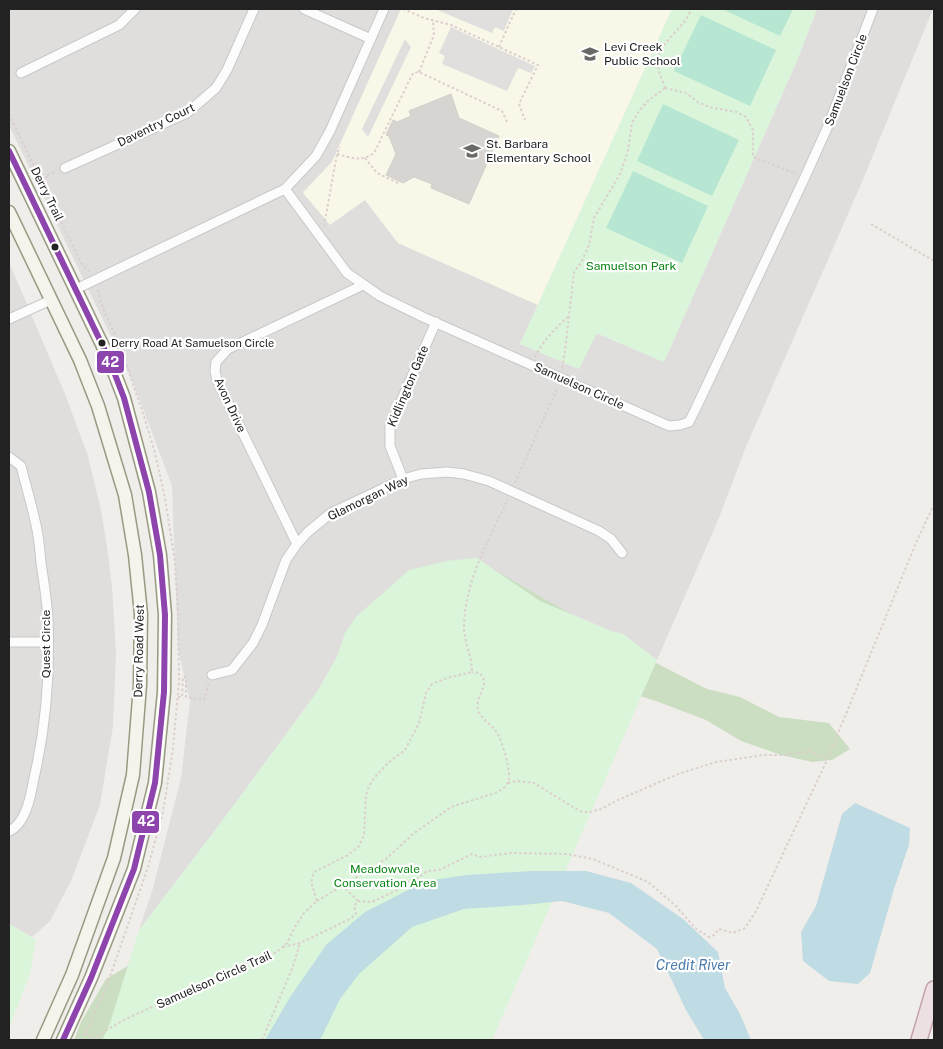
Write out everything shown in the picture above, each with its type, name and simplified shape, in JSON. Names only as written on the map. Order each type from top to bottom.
[{"type":"highway","points":[[919,1040],[934,989]]},
{"type":"main road","name":"Derry Road West","points":[[9,151],[109,359],[124,398],[149,492],[160,555],[165,615],[164,692],[155,783],[134,869],[92,978],[63,1040]]},
{"type":"main road","name":"Derry Road West","points":[[9,212],[80,360],[98,406],[125,495],[135,555],[141,614],[140,685],[133,775],[114,858],[72,975],[43,1040]]},
{"type":"street","points":[[21,73],[119,25],[134,9]]},
{"type":"street","name":"Daventry Court","points":[[66,168],[195,108],[220,82],[254,9]]},
{"type":"street","points":[[304,9],[371,39]]},
{"type":"street","points":[[76,289],[285,189],[307,167],[324,142],[384,9]]},
{"type":"street","name":"Samuelson Circle","points":[[285,189],[347,274],[380,296],[669,426],[680,425],[689,422],[805,177],[828,126],[873,9]]},
{"type":"street","name":"Avon Drive","points":[[297,544],[217,380],[216,362],[228,350],[363,285]]},
{"type":"street","points":[[9,319],[50,300]]},
{"type":"street","name":"Kidlington Gate","points":[[403,479],[391,451],[390,426],[436,322]]},
{"type":"street","name":"Quest Circle","points":[[9,458],[21,466],[36,526],[45,584],[48,620],[47,678],[38,764],[32,790],[22,818],[15,828],[9,831]]},
{"type":"street","name":"Glamorgan Way","points":[[212,675],[232,670],[253,643],[262,625],[286,560],[297,544],[317,523],[331,514],[403,479],[421,474],[447,472],[464,474],[489,481],[599,531],[610,539],[622,553]]},
{"type":"street","points":[[9,642],[47,642]]},
{"type":"path","points":[[403,9],[424,18],[451,25],[538,65],[519,104],[525,120]]},
{"type":"path","points":[[499,47],[516,9]]},
{"type":"path","points":[[664,88],[659,70],[659,53],[683,23],[691,9]]},
{"type":"path","points":[[419,72],[434,35],[433,20]]},
{"type":"path","points":[[337,154],[356,159],[365,158],[374,153],[413,73],[419,72],[502,111],[508,124]]},
{"type":"path","points":[[664,88],[686,93],[699,103],[713,108],[737,112],[746,117],[753,130],[753,157],[805,177]]},
{"type":"path","points":[[561,372],[570,315],[574,272],[581,263],[589,246],[594,218],[620,174],[628,151],[632,122],[648,101],[664,88]]},
{"type":"path","name":"Derry Trail","points":[[9,114],[81,263],[90,272]]},
{"type":"path","points":[[321,238],[337,154],[340,147]]},
{"type":"path","points":[[365,158],[377,173],[400,184]]},
{"type":"path","points":[[41,180],[47,177],[46,175],[66,168]]},
{"type":"path","points":[[871,224],[934,261]]},
{"type":"path","points":[[531,365],[543,343],[559,324],[570,315]]},
{"type":"path","points":[[514,485],[559,384]]},
{"type":"path","points":[[472,672],[472,661],[464,640],[466,605],[479,562],[509,497]]},
{"type":"path","points":[[342,885],[358,901],[372,902],[397,890],[407,882],[416,880],[427,871],[439,870],[472,854],[480,857],[511,853],[567,854],[593,860],[642,878],[676,906],[696,928],[709,937],[719,929],[733,932],[745,928],[756,911],[828,758],[916,543],[934,504]]},
{"type":"path","points":[[317,900],[311,882],[312,875],[316,870],[348,854],[359,846],[364,835],[366,795],[369,786],[374,777],[405,750],[419,723],[426,693],[432,684],[446,678],[472,672],[480,673],[484,680],[477,708],[480,714],[496,731],[500,739],[509,775],[508,783],[534,783],[582,812],[600,809],[678,774],[716,762],[764,755],[788,755],[809,751],[828,758]]},
{"type":"path","points":[[178,697],[182,697],[183,677],[186,677],[186,697],[204,700],[212,675]]},
{"type":"path","name":"Samuelson Circle Trail","points":[[95,1040],[105,1031],[122,1021],[242,965],[277,952],[287,943],[296,925],[317,900],[386,859],[413,834],[451,807],[498,792],[508,783]]},
{"type":"path","points":[[282,947],[300,944],[350,919],[356,914],[354,906],[358,901]]},
{"type":"path","points":[[262,1040],[292,969],[300,944]]},
{"type":"path","points":[[85,1033],[95,1040]]},
{"type":"shaded area","points":[[9,9],[401,9],[332,162],[303,192],[365,200],[398,243],[538,305],[520,344],[579,369],[596,333],[664,362],[796,63],[817,9],[933,9],[862,182],[745,449],[719,518],[657,660],[623,634],[611,631],[540,601],[345,633],[337,657],[317,692],[139,930],[153,888],[181,778],[190,701],[178,649],[172,486],[133,382],[9,125]]},
{"type":"shaded area","name":"St. Barbara Elementary School","points":[[401,9],[672,9],[538,305],[398,243],[365,200],[330,225],[303,193],[332,162]]},
{"type":"shaded area","points":[[435,9],[513,9],[504,31],[495,27],[492,33]]},
{"type":"shaded area","points":[[451,27],[535,66],[531,73],[518,68],[507,91],[442,64],[445,56],[439,53]]},
{"type":"shaded area","points":[[405,39],[411,47],[368,137],[362,129]]},
{"type":"shaded area","points":[[9,262],[65,394],[88,456],[101,510],[108,554],[116,653],[113,726],[100,805],[71,881],[50,921],[32,937],[9,924]]},
{"type":"green space","name":"Samuelson Park","points":[[672,9],[817,9],[796,63],[664,362],[597,333],[579,369],[520,344]]},
{"type":"green space","points":[[722,9],[793,9],[780,36]]},
{"type":"green space","points":[[701,15],[776,50],[750,106],[674,71]]},
{"type":"green space","points":[[663,104],[739,140],[712,196],[637,161]]},
{"type":"green space","points":[[633,171],[708,206],[682,263],[606,228]]},
{"type":"green space","name":"Meadowvale Conservation Area","points":[[477,558],[540,601],[611,631],[623,634],[657,660],[492,1040],[102,1040],[110,1023],[139,930],[317,692],[337,657],[345,633],[357,616],[409,570],[446,561]]},
{"type":"green space","points":[[477,560],[658,664],[707,689],[740,697],[779,717],[829,723],[850,749],[832,760],[812,762],[781,755],[741,741],[706,720],[656,701],[601,684],[185,1040],[74,1040],[81,1022],[106,979],[131,964]]},
{"type":"green space","points":[[9,924],[36,940],[30,973],[9,1029]]},
{"type":"water","points":[[855,803],[910,828],[909,845],[894,889],[870,973],[858,984],[829,981],[803,961],[801,932],[816,906],[842,814]]},
{"type":"water","name":"Credit River","points":[[532,871],[586,871],[631,883],[683,919],[718,952],[725,988],[740,1014],[751,1040],[704,1040],[686,1010],[657,949],[609,913],[562,901],[464,909],[412,927],[359,974],[340,999],[320,1040],[265,1040],[290,997],[327,944],[365,912],[426,881],[467,875]]},
{"type":"building","points":[[451,94],[459,118],[499,136],[469,204],[431,188],[432,184],[414,177],[403,183],[386,175],[396,154],[389,136],[386,135],[393,120],[397,122],[411,116],[409,111]]},
{"type":"transit line","name":"42","points":[[9,151],[109,359],[124,398],[149,492],[160,555],[165,615],[164,692],[155,783],[134,869],[91,978],[63,1040]]},
{"type":"place","name":"Levi Creek Public School","points":[[590,54]]},
{"type":"place","name":"St. Barbara Elementary School","points":[[472,151]]},
{"type":"place","name":"Derry Road At Samuelson Circle","points":[[102,343]]}]
